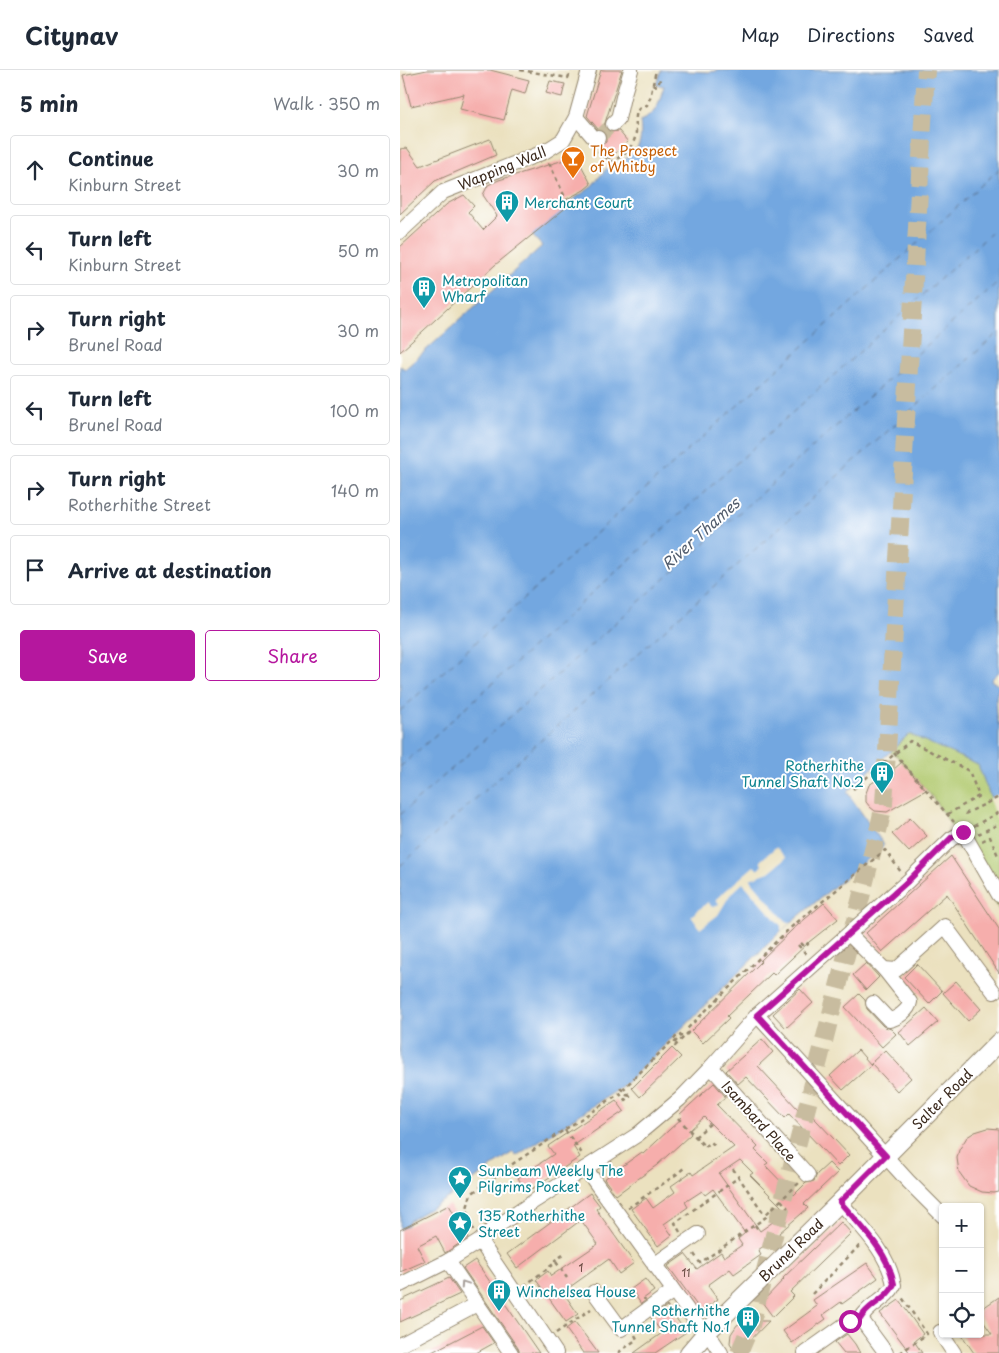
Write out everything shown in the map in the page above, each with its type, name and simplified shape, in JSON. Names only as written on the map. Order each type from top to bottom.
[{"type":"main road","name":"Salter Road","points":[[886,1156],[999,1042]]},
{"type":"main road","name":"Brunel Road","points":[[689,1353],[706,1333],[886,1156]]},
{"type":"street","name":"Wapping Wall","points":[[400,232],[443,192],[544,152],[563,140],[576,118],[590,70]]},
{"type":"street","points":[[613,124],[618,119],[632,70]]},
{"type":"street","points":[[576,118],[594,138],[598,138]]},
{"type":"street","points":[[400,1285],[448,1260],[477,1238],[637,1135],[669,1108],[711,1067],[757,1015],[908,881],[951,838],[969,829],[999,895]]},
{"type":"street","points":[[884,969],[896,970],[945,926],[994,992]]},
{"type":"street","points":[[848,934],[884,969],[910,1002],[909,1006],[894,1020],[889,1020],[873,1003]]},
{"type":"street","points":[[757,1015],[908,1181],[939,1212]]},
{"type":"street","name":"Isambard Place","points":[[711,1067],[808,1174]]},
{"type":"street","points":[[587,1167],[588,1172],[654,1265],[721,1353]]},
{"type":"street","points":[[840,1202],[869,1235],[881,1252],[894,1284],[891,1291],[863,1313],[860,1319]]},
{"type":"street","points":[[654,1265],[698,1234]]},
{"type":"street","points":[[477,1238],[556,1353]]},
{"type":"street","points":[[448,1260],[511,1353]]},
{"type":"street","points":[[598,1296],[621,1330],[673,1291]]},
{"type":"street","points":[[400,1345],[477,1304]]},
{"type":"street","points":[[806,1353],[850,1321],[860,1319]]},
{"type":"street","points":[[860,1319],[886,1353]]},
{"type":"street","points":[[944,1338],[954,1353]]},
{"type":"path","points":[[520,70],[568,78],[571,70]]},
{"type":"path","points":[[653,85],[658,86],[660,79]]},
{"type":"path","points":[[544,152],[569,206]]},
{"type":"path","points":[[853,790],[910,741],[969,771],[979,796],[948,814]]},
{"type":"path","points":[[894,753],[948,814],[969,829],[999,812]]},
{"type":"path","points":[[965,814],[999,797]]},
{"type":"path","points":[[978,834],[999,824]]},
{"type":"path","points":[[982,841],[990,837],[999,858]]},
{"type":"path","points":[[629,1096],[624,1088],[679,1034],[682,1036],[673,1044],[675,1046],[688,1033],[687,1029],[792,927],[885,850],[901,873]]},
{"type":"path","points":[[792,927],[796,932]]},
{"type":"path","points":[[620,1088],[629,1096]]},
{"type":"path","points":[[477,1238],[467,1208],[471,1194],[514,1163],[620,1093],[625,1100],[629,1096]]},
{"type":"path","points":[[669,1108],[705,1147],[711,1142],[717,1148]]},
{"type":"path","points":[[695,1137],[712,1122]]},
{"type":"path","points":[[565,1130],[587,1167]]},
{"type":"path","points":[[619,1215],[686,1166]]},
{"type":"path","points":[[734,1169],[765,1215]]},
{"type":"path","points":[[739,1177],[674,1222],[700,1263],[766,1217],[765,1215],[808,1174]]},
{"type":"path","points":[[781,1200],[788,1208]]},
{"type":"path","points":[[755,1225],[760,1231]]},
{"type":"path","points":[[812,1294],[869,1235]]},
{"type":"path","points":[[514,1292],[563,1255]]},
{"type":"path","points":[[556,1262],[567,1278]]},
{"type":"path","points":[[894,1284],[927,1334],[900,1353]]},
{"type":"path","points":[[547,1339],[598,1296]]},
{"type":"green space","points":[[909,734],[999,753],[999,910],[949,822],[933,798],[897,756],[890,752]]},
{"type":"water","name":"River Thames","points":[[661,70],[709,72],[723,70],[999,70],[999,672],[991,680],[999,686],[996,716],[999,726],[999,819],[978,765],[909,734],[847,792],[884,845],[781,931],[622,1087],[516,1156],[513,1152],[451,1196],[409,1221],[408,1225],[400,1229],[400,366],[405,369],[542,246],[531,234],[567,206],[568,203],[590,188],[608,167],[619,163],[635,151],[639,145],[640,121],[654,111],[664,86],[656,85]]},
{"type":"pier","points":[[999,794],[999,821],[989,799]]},
{"type":"pier","points":[[776,847],[786,858],[769,872],[750,879],[787,923],[791,923],[781,931],[781,926],[743,883],[730,895],[718,915],[700,929],[691,916],[708,902],[712,907],[719,904],[716,899],[754,866],[758,870],[762,865],[760,861]]},
{"type":"building","points":[[427,70],[490,70],[529,80],[525,94],[512,90],[504,120],[460,109],[464,94],[411,106],[403,75]]},
{"type":"building","points":[[601,70],[622,70],[604,126],[610,132],[619,131],[628,142],[609,159],[599,147],[606,142],[606,134],[598,129],[587,116]]},
{"type":"building","points":[[550,81],[565,84],[562,97],[546,93]]},
{"type":"building","points":[[490,139],[496,155],[435,181],[400,214],[400,149],[407,148],[420,166]]},
{"type":"building","points":[[578,159],[591,184],[565,200],[568,206],[495,265],[400,352],[400,247],[447,204],[464,195],[474,206],[468,212],[483,230],[497,216],[483,195],[488,185],[564,160],[567,164]]},
{"type":"building","points":[[902,762],[926,790],[887,812],[875,811],[866,802],[866,793],[869,785],[884,778]]},
{"type":"building","points":[[910,818],[927,836],[909,852],[892,834]]},
{"type":"building","points":[[951,856],[999,929],[999,973],[947,894],[882,952],[866,933]]},
{"type":"building","points":[[824,903],[838,919],[809,942],[774,975],[772,973],[727,1016],[729,1018],[703,1043],[691,1031],[792,930]]},
{"type":"building","points":[[866,963],[879,977],[866,990],[853,975]]},
{"type":"building","points":[[917,964],[942,991],[929,1004],[904,977]]},
{"type":"building","points":[[956,981],[981,1009],[968,1021],[943,993]]},
{"type":"building","points":[[800,989],[813,1003],[786,1028],[773,1014]]},
{"type":"building","points":[[859,994],[865,1000],[867,1009],[883,1026],[891,1029],[896,1034],[882,1047],[845,1007]]},
{"type":"building","points":[[926,1008],[938,1022],[910,1046],[899,1032]]},
{"type":"building","points":[[762,1039],[773,1052],[758,1066],[798,1109],[802,1105],[849,1155],[838,1166],[789,1114],[785,1118],[746,1077],[738,1084],[726,1071]]},
{"type":"building","points":[[672,1048],[681,1057],[640,1097],[632,1088]]},
{"type":"building","points":[[858,1050],[871,1065],[843,1090],[830,1076]]},
{"type":"building","points":[[885,1050],[911,1078],[897,1091],[871,1063]]},
{"type":"building","points":[[714,1083],[725,1096],[717,1105],[758,1147],[755,1150],[768,1163],[765,1165],[794,1195],[806,1183],[814,1181],[817,1174],[829,1163],[838,1172],[804,1204],[808,1208],[779,1233],[780,1235],[758,1250],[761,1255],[734,1274],[730,1269],[708,1285],[718,1299],[701,1311],[668,1266],[685,1254],[697,1269],[721,1252],[724,1257],[742,1245],[738,1239],[745,1233],[713,1189],[705,1195],[702,1191],[685,1202],[688,1207],[664,1224],[672,1235],[658,1246],[631,1209],[646,1198],[653,1208],[675,1192],[671,1186],[691,1172],[693,1175],[734,1147],[704,1117],[689,1131],[691,1134],[657,1165],[616,1195],[604,1179],[642,1152],[643,1154],[682,1118],[679,1115]],"holes":[[[740,1160],[753,1173],[750,1175],[785,1210],[780,1217],[760,1231],[719,1174]]]},
{"type":"building","points":[[616,1100],[624,1111],[573,1146],[580,1157],[527,1192],[518,1178],[554,1154],[548,1146]]},
{"type":"building","points":[[988,1128],[999,1129],[999,1192],[994,1193],[982,1192],[969,1186],[959,1172],[957,1158],[959,1150],[967,1137]]},
{"type":"building","points":[[590,1193],[600,1206],[596,1209],[634,1263],[619,1274],[609,1259],[563,1292],[578,1314],[566,1322],[536,1280],[548,1271],[551,1276],[598,1244],[581,1220],[517,1268],[507,1254]]},
{"type":"building","points":[[449,1205],[468,1238],[445,1253],[436,1236],[417,1246],[425,1261],[400,1272],[400,1230]]},
{"type":"building","points":[[841,1222],[851,1233],[790,1292],[794,1296],[773,1317],[762,1302],[783,1278]]},
{"type":"building","name":"Winchelsea House","points":[[475,1260],[539,1353],[520,1353],[463,1268]]},
{"type":"building","points":[[867,1263],[878,1278],[823,1315],[826,1319],[792,1343],[783,1331],[817,1306],[813,1300]]},
{"type":"building","points":[[449,1278],[460,1294],[400,1322],[400,1301]]},
{"type":"building","points":[[645,1279],[654,1291],[643,1299],[646,1300],[641,1304],[631,1289]]},
{"type":"building","points":[[999,1297],[999,1353],[974,1353],[964,1338],[984,1338],[984,1334],[992,1334],[984,1323],[984,1307]]},
{"type":"building","points":[[899,1300],[923,1334],[914,1341],[922,1353],[910,1353],[880,1313]]},
{"type":"building","points":[[667,1306],[686,1332],[655,1353],[634,1353],[662,1333],[651,1318]]},
{"type":"building","name":"Rotherhithe Tunnel Shaft No.1","points":[[745,1321],[769,1321],[736,1353],[730,1343],[731,1334],[737,1325]]},
{"type":"building","points":[[575,1322],[598,1353],[583,1353],[566,1329]]},
{"type":"building","points":[[482,1326],[494,1343],[476,1353],[430,1353]]},
{"type":"building","points":[[847,1334],[860,1353],[844,1353],[835,1342]]},
{"type":"ferry route","points":[[400,711],[999,169]]},
{"type":"ferry route","points":[[400,767],[999,226]]},
{"type":"ferry route","points":[[400,815],[999,281]]},
{"type":"ferry route","points":[[400,866],[999,332]]},
{"type":"tunnel","points":[[739,1353],[751,1325],[884,804],[926,70]]},
{"type":"tunnel","points":[[598,138],[613,124]]},
{"type":"place","name":"The Prospect of Whitby","points":[[573,179]]},
{"type":"place","name":"Merchant Court","points":[[507,223]]},
{"type":"place","name":"Metropolitan Wharf","points":[[424,309]]},
{"type":"place","name":"Rotherhithe Tunnel Shaft No.2","points":[[882,794]]},
{"type":"place","name":"Sunbeam Weekly The Pilgrims Pocket","points":[[460,1199]]},
{"type":"place","name":"135 Rotherhithe Street","points":[[460,1244]]},
{"type":"place","name":"Winchelsea House","points":[[499,1312]]},
{"type":"place","name":"Rotherhithe Tunnel Shaft No.1","points":[[748,1339]]},
{"type":"route","points":[[850,1321],[860,1319],[863,1313],[891,1291],[894,1284],[875,1242],[840,1202],[886,1156],[757,1015],[908,881],[951,838],[963,832]]}]
